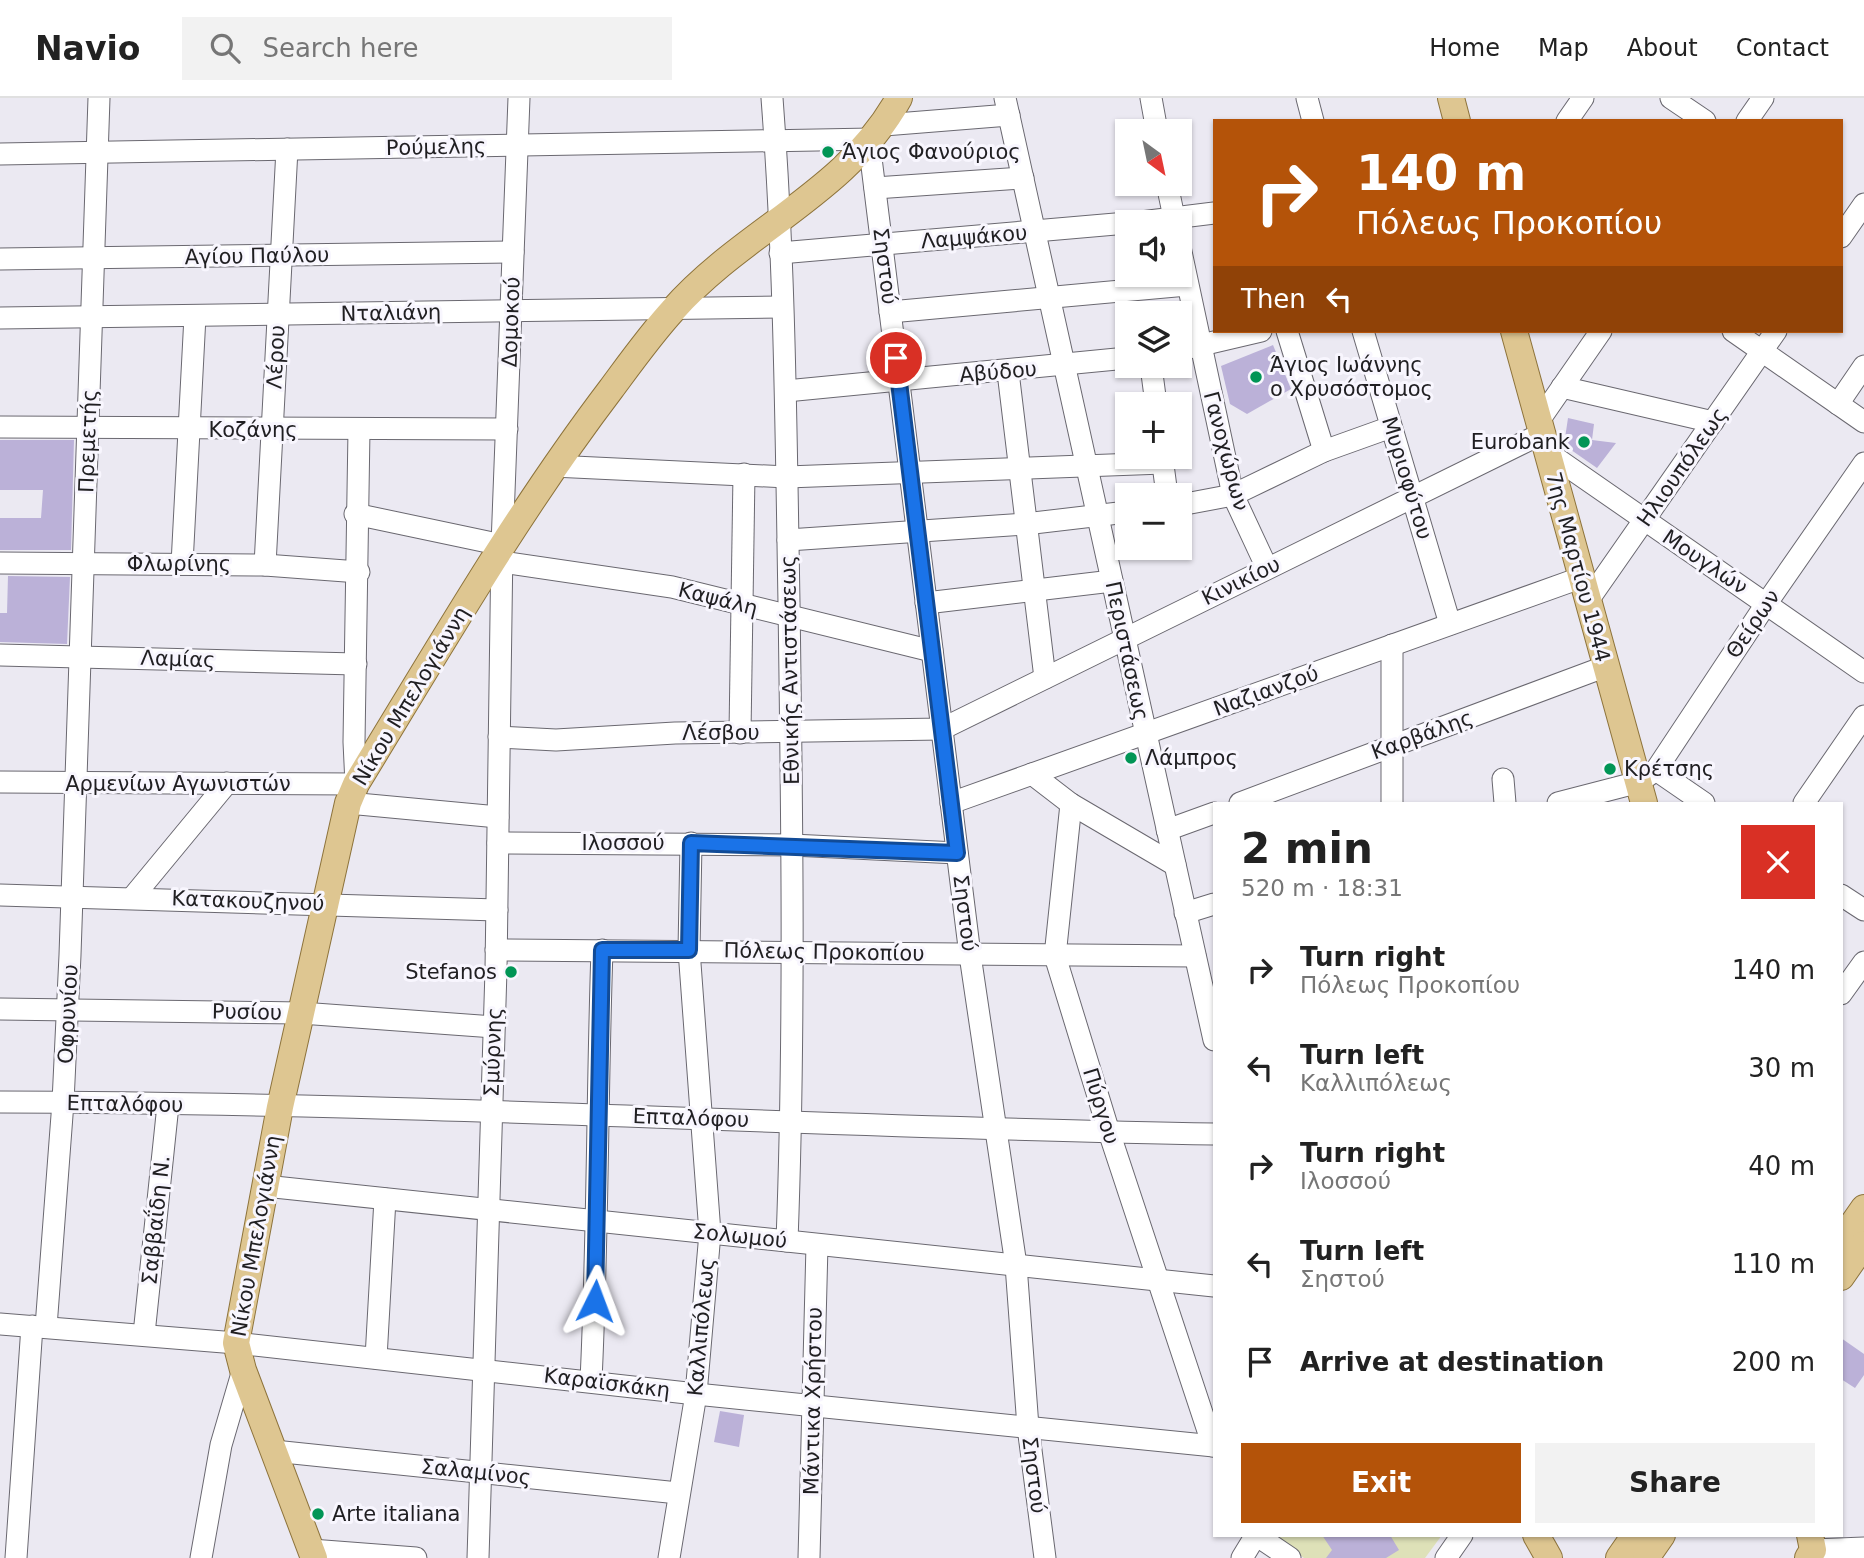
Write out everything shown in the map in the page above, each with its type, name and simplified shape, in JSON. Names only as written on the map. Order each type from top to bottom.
[{"type":"main road","name":"Νίκου Μπελογιάννη","points":[[312,1554],[243,1370],[236,1342],[280,1107],[352,794],[553,466],[674,308],[738,252],[835,177],[875,135],[899,98]]},
{"type":"main road","points":[[1451,98],[1456,119]]},
{"type":"main road","name":"7ης Μαρτίου 1944","points":[[1515,333],[1604,667],[1646,785]]},
{"type":"main road","points":[[1843,1273],[1857,1247],[1864,1208]]},
{"type":"main road","points":[[1537,1537],[1549,1558]]},
{"type":"main road","points":[[1619,1558],[1634,1537]]},
{"type":"main road","points":[[1646,1558],[1661,1537]]},
{"type":"street","name":"Πρεμετής","points":[[76,784],[99,98]]},
{"type":"street","name":"Δομοκού","points":[[502,553],[519,98]]},
{"type":"street","name":"Εθνικής Αντιστάσεως","points":[[772,98],[786,391],[791,733],[792,1121],[787,1241]]},
{"type":"street","points":[[1151,98],[1155,119]]},
{"type":"street","points":[[1307,98],[1312,119]]},
{"type":"street","points":[[1568,119],[1583,98]]},
{"type":"street","points":[[1671,98],[1702,119]]},
{"type":"street","points":[[1748,119],[1763,98]]},
{"type":"street","name":"Ρούμελης","points":[[0,154],[775,140],[875,135],[1007,106]]},
{"type":"street","name":"Περιστάσεως","points":[[1007,106],[1185,913],[1213,1026]]},
{"type":"street","name":"Σηστού","points":[[875,135],[875,188],[970,955],[1016,1265],[1028,1427],[1045,1558]]},
{"type":"street","name":"Λέρου","points":[[265,565],[286,149]]},
{"type":"street","points":[[875,188],[1023,178]]},
{"type":"street","points":[[1849,228],[1864,204]]},
{"type":"street","points":[[1192,218],[1213,214]]},
{"type":"street","name":"Λαμψάκου","points":[[780,253],[1115,224]]},
{"type":"street","name":"Αγίου Παύλου","points":[[0,259],[513,252]]},
{"type":"street","points":[[890,312],[1164,287]]},
{"type":"street","name":"Νταλιάνη","points":[[0,318],[782,307]]},
{"type":"street","points":[[182,564],[194,316]]},
{"type":"street","points":[[1192,348],[1253,333]]},
{"type":"street","points":[[1288,333],[1324,451]]},
{"type":"street","name":"Μυριοφύτου","points":[[1364,333],[1450,624]]},
{"type":"street","points":[[1542,436],[1562,387],[1600,333]]},
{"type":"street","points":[[1735,333],[1864,422]]},
{"type":"street","name":"Ηλιουπόλεως","points":[[1583,590],[1644,521],[1775,333]]},
{"type":"street","name":"Γανοχώρων","points":[[1192,359],[1233,495],[1267,568]]},
{"type":"street","name":"Αβύδου","points":[[786,391],[1008,372],[1115,360]]},
{"type":"street","points":[[1838,404],[1864,366]]},
{"type":"street","points":[[1008,372],[1045,678]]},
{"type":"street","points":[[1562,387],[1713,422]]},
{"type":"street","name":"Κοζάνης","points":[[0,427],[187,430],[507,429]]},
{"type":"street","points":[[1192,503],[1233,495],[1324,451],[1391,427]]},
{"type":"street","points":[[352,794],[359,572],[355,514],[359,430]]},
{"type":"street","name":"Κινικίου","points":[[942,729],[1412,497],[1542,436]]},
{"type":"street","name":"Μουγλών","points":[[1542,436],[1644,521],[1864,672]]},
{"type":"street","name":"Θείρων","points":[[1646,785],[1766,604],[1864,463]]},
{"type":"street","points":[[553,466],[787,477],[1019,471],[1115,465]]},
{"type":"street","points":[[740,733],[744,474]]},
{"type":"street","name":"Καψάλη","points":[[355,514],[502,553],[672,587],[932,650]]},
{"type":"street","points":[[788,540],[1025,524],[1115,514]]},
{"type":"street","name":"Σμύρνης","points":[[478,1558],[497,910],[502,553]]},
{"type":"street","name":"Φλωρίνης","points":[[0,563],[265,565],[359,572]]},
{"type":"street","points":[[926,603],[1112,581]]},
{"type":"street","name":"Ναζιανζού","points":[[951,803],[1450,624],[1583,590]]},
{"type":"street","points":[[1392,645],[1392,802]]},
{"type":"street","name":"Λαμίας","points":[[0,656],[356,664]]},
{"type":"street","name":"Καρβάλης","points":[[1243,802],[1604,667]]},
{"type":"street","points":[[1805,802],[1864,716]]},
{"type":"street","name":"Λέσβου","points":[[499,737],[556,740],[942,729]]},
{"type":"street","points":[[1032,774],[1071,804],[1175,865]]},
{"type":"street","points":[[1503,779],[1505,802]]},
{"type":"street","name":"Αρμενίων Αγωνιστών","points":[[0,782],[227,783],[352,794],[498,817]]},
{"type":"street","points":[[132,898],[227,783]]},
{"type":"street","name":"Οφρυνίου","points":[[16,1558],[64,1102],[76,784]]},
{"type":"street","points":[[1563,802],[1646,785],[1701,802]]},
{"type":"street","name":"Πύργου","points":[[1071,804],[1055,956],[1109,1132],[1213,1443]]},
{"type":"street","points":[[1167,830],[1213,813]]},
{"type":"street","name":"Ιλοσσού","points":[[498,843],[792,845],[957,853]]},
{"type":"street","name":"Καλλιπόλεως","points":[[669,1558],[696,1394],[710,1233],[704,1121],[689,950],[691,843]]},
{"type":"street","name":"Κατακουζηνού","points":[[0,895],[72,895],[497,910]]},
{"type":"street","points":[[1843,896],[1864,910]]},
{"type":"street","points":[[1185,913],[1213,904]]},
{"type":"street","name":"Πόλεως Προκοπίου","points":[[496,950],[1195,956]]},
{"type":"street","points":[[591,1380],[599,1222],[597,1113],[602,950]]},
{"type":"street","points":[[1843,991],[1864,962]]},
{"type":"street","name":"Ρυσίου","points":[[0,1009],[301,1013],[494,1027]]},
{"type":"street","name":"Επταλόφου","points":[[0,1102],[597,1113],[704,1121],[792,1121],[1213,1134]]},
{"type":"street","name":"Σαββαΐδη Ν.","points":[[144,1334],[168,1105]]},
{"type":"street","name":"Σολωμού","points":[[265,1186],[1213,1286]]},
{"type":"street","points":[[376,1358],[385,1199]]},
{"type":"street","name":"Μάντικα Χρήστου","points":[[809,1558],[817,1245]]},
{"type":"street","name":"Καραϊσκάκη","points":[[0,1324],[236,1342],[591,1380],[696,1394],[1213,1446]]},
{"type":"street","points":[[201,1558],[221,1445],[243,1370]]},
{"type":"street","name":"Σαλαμίνος","points":[[274,1451],[678,1493]]},
{"type":"street","points":[[1242,1558],[1255,1537]]},
{"type":"street","points":[[1259,1537],[1290,1558]]},
{"type":"street","points":[[1446,1558],[1461,1537]]},
{"type":"street","points":[[1811,1548],[1864,1548]]},
{"type":"street","points":[[312,1554],[416,1558]]},
{"type":"green space","points":[[1274,1537],[1441,1537],[1425,1558],[1304,1558]]},
{"type":"building","name":"Άγιος Ιωάννης ο Χρυσόστομος","points":[[1273,345],[1291,389],[1247,414],[1230,404],[1221,366]]},
{"type":"building","name":"Eurobank","points":[[1568,418],[1594,424],[1592,440],[1616,443],[1597,468],[1564,445]]},
{"type":"building","points":[[0,440],[74,440],[71,550],[0,550],[0,518],[41,518],[43,490],[0,490]]},
{"type":"building","points":[[8,576],[70,577],[67,644],[0,642],[0,613],[7,613]]},
{"type":"building","points":[[1843,1339],[1864,1354],[1864,1375],[1855,1388],[1843,1380]]},
{"type":"building","points":[[720,1411],[744,1415],[739,1447],[714,1442]]},
{"type":"building","points":[[1323,1537],[1391,1537],[1399,1550],[1386,1558],[1326,1558],[1332,1550]]},
{"type":"place","name":"Άγιος Φανούριος","points":[[828,152]]},
{"type":"place","name":"Άγιος Ιωάννης ο Χρυσόστομος","points":[[1256,377]]},
{"type":"place","name":"Eurobank","points":[[1584,442]]},
{"type":"place","name":"Λάμπρος","points":[[1131,758]]},
{"type":"place","name":"Κρέτσης","points":[[1610,769]]},
{"type":"place","name":"Stefanos","points":[[511,972]]},
{"type":"place","name":"Arte italiana","points":[[318,1514]]},
{"type":"route","points":[[595,1301],[599,1222],[597,1113],[602,950],[689,950],[691,843],[957,853],[896,358]]}]
